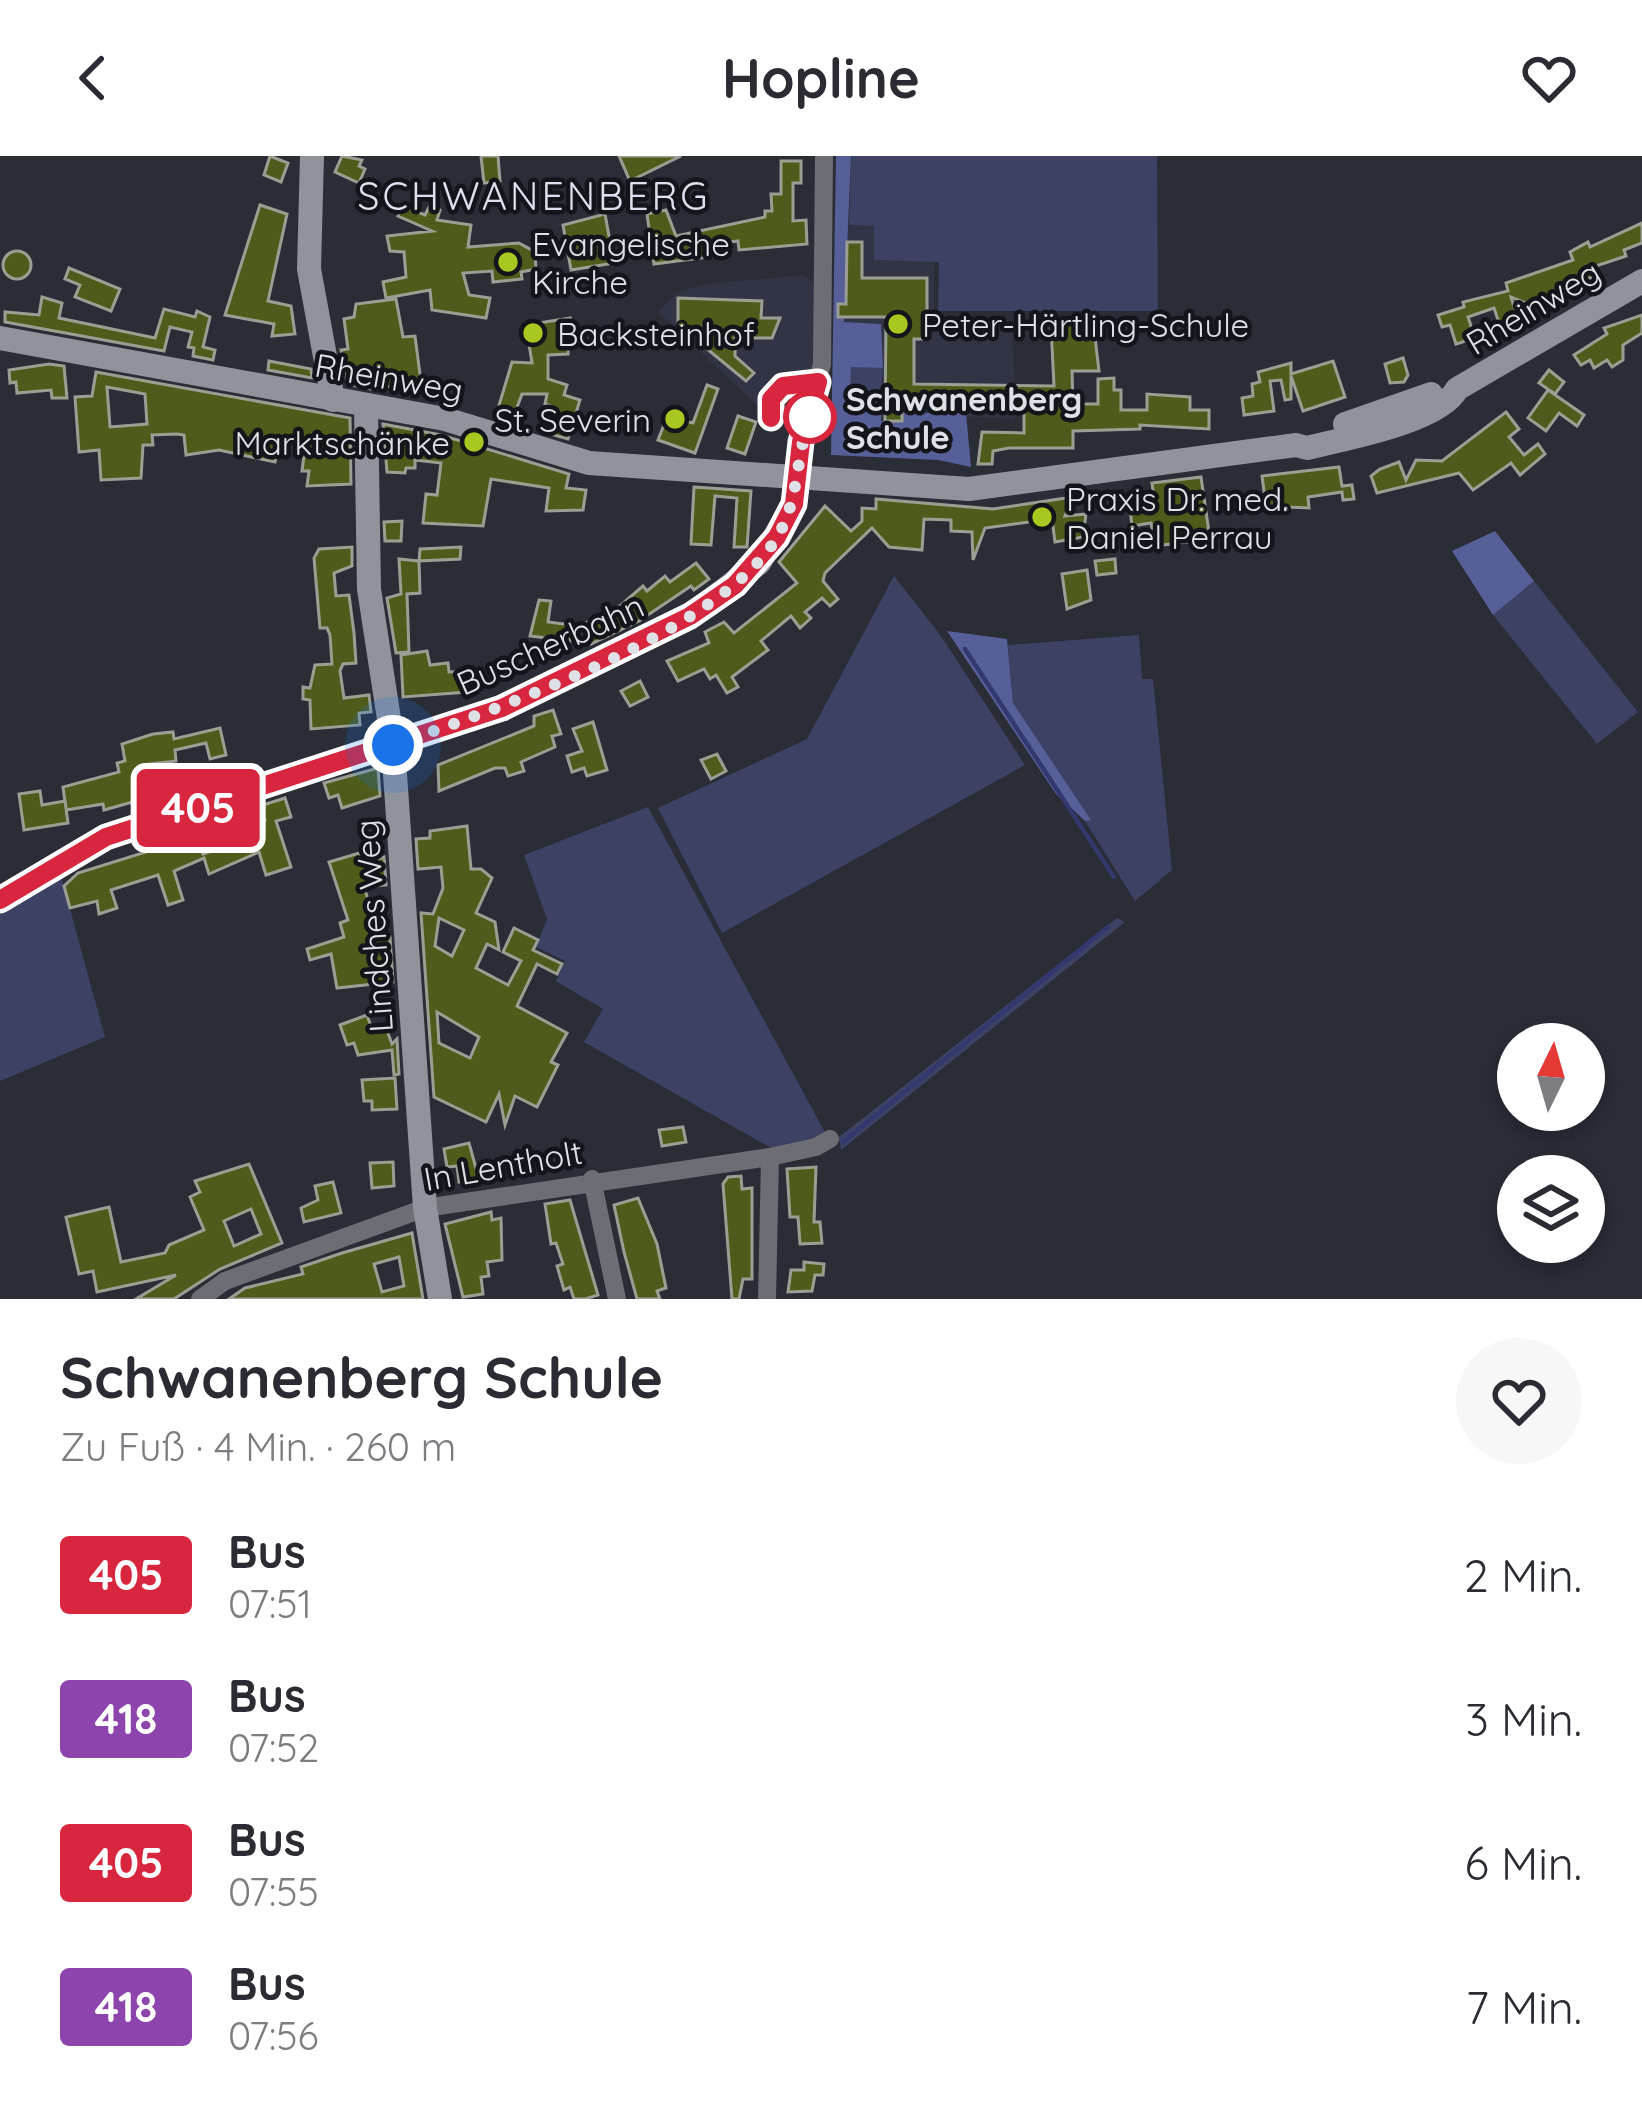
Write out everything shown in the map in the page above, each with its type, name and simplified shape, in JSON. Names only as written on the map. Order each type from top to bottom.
[{"type":"main road","points":[[311,156],[309,269],[333,400]]},
{"type":"main road","name":"Rheinweg","points":[[0,338],[446,419],[589,463],[968,489],[1296,445],[1307,448],[1400,424],[1452,398],[1457,389],[1642,280]]},
{"type":"main road","name":"Lindches Weg","points":[[366,406],[369,589],[393,745],[425,1208],[440,1299]]},
{"type":"main road","name":"Buscherbahn","points":[[0,900],[106,837],[502,708],[690,616],[759,563],[794,504],[799,477]]},
{"type":"street","points":[[799,477],[801,442],[822,364],[824,156]]},
{"type":"street","name":"In Lentholt","points":[[200,1299],[225,1282],[425,1208],[592,1179],[770,1157],[830,1139]]},
{"type":"street","points":[[767,1299],[770,1157]]},
{"type":"street","points":[[592,1179],[617,1299]]},
{"type":"shaded area","points":[[836,156],[851,156],[844,322],[881,324],[883,368],[851,367],[850,395],[881,397],[881,421],[902,422],[903,413],[966,413],[971,467],[938,460],[831,455]]},
{"type":"shaded area","points":[[851,156],[1157,156],[1158,311],[938,311],[939,262],[874,260],[874,226],[849,225]]},
{"type":"shaded area","name":"Peter-Härtling-Schule","points":[[845,226],[874,226],[875,260],[934,261],[934,330],[1013,332],[1015,419],[903,413],[903,422],[881,421],[883,368],[844,323]]},
{"type":"shaded area","points":[[804,275],[817,285],[813,371],[807,378],[774,386],[763,411],[658,312],[678,292],[707,284]]},
{"type":"shaded area","points":[[851,366],[883,368],[881,397],[850,395]]},
{"type":"shaded area","points":[[1495,531],[1534,581],[1493,615],[1452,551]]},
{"type":"shaded area","points":[[894,576],[941,636],[1025,765],[722,933],[658,808],[807,739]]},
{"type":"shaded area","points":[[1534,581],[1638,712],[1597,744],[1493,615]]},
{"type":"shaded area","points":[[947,631],[1007,639],[1013,703],[1091,820],[1085,821],[1056,794]]},
{"type":"shaded area","points":[[1139,635],[1142,679],[1153,679],[1172,870],[1135,901],[1085,821],[1089,817],[1013,703],[1008,645]]},
{"type":"shaded area","points":[[648,807],[827,1136],[773,1149],[584,1042],[603,1009],[556,981],[565,961],[536,947],[547,919],[524,855]]},
{"type":"shaded area","points":[[60,873],[105,1037],[0,1081],[0,911]]},
{"type":"shaded area","points":[[1117,918],[1125,922],[841,1150],[839,1137]]},
{"type":"building","points":[[270,156],[288,163],[281,182],[264,175]]},
{"type":"building","points":[[342,156],[362,160],[359,166],[365,169],[359,183],[335,172]]},
{"type":"building","points":[[481,156],[498,156],[500,181],[484,183]]},
{"type":"building","points":[[619,156],[681,156],[630,181]]},
{"type":"building","points":[[781,161],[801,161],[801,183],[793,183],[793,221],[806,220],[807,244],[739,250],[738,241],[714,244],[716,256],[654,264],[647,214],[666,210],[676,236],[765,217],[765,211],[772,211],[771,194],[781,194]]},
{"type":"building","points":[[260,205],[287,214],[268,301],[291,306],[295,334],[272,336],[274,324],[225,315]]},
{"type":"building","points":[[430,205],[440,210],[437,220],[471,225],[468,247],[519,243],[535,252],[536,269],[521,272],[522,279],[493,282],[492,271],[463,273],[469,295],[490,298],[486,318],[432,310],[430,290],[386,298],[383,282],[406,277],[404,252],[390,251],[387,236],[432,231],[398,216],[403,206],[425,215]]},
{"type":"building","points":[[605,214],[614,263],[571,270],[563,225]]},
{"type":"building","points":[[1642,223],[1642,243],[1624,250],[1626,256],[1590,268],[1593,277],[1558,290],[1562,300],[1552,296],[1533,306],[1511,297],[1518,319],[1500,326],[1494,308],[1468,317],[1475,338],[1456,344],[1450,325],[1442,327],[1438,315],[1464,307],[1463,302],[1508,291],[1506,283],[1573,260],[1570,252],[1588,242],[1590,247]]},
{"type":"building","points":[[847,242],[862,242],[862,278],[927,278],[927,339],[914,339],[914,384],[1054,386],[1051,326],[1080,322],[1080,329],[1094,329],[1099,371],[1072,371],[1073,404],[1098,404],[1098,379],[1114,378],[1114,390],[1121,390],[1121,410],[1147,410],[1147,394],[1190,397],[1190,410],[1209,410],[1209,429],[1140,425],[1140,429],[1073,431],[1073,448],[1009,448],[993,451],[992,464],[978,464],[982,432],[1024,433],[1024,407],[902,407],[902,421],[885,421],[886,317],[838,317],[838,304],[846,304]]},
{"type":"building","points":[[17,251],[27,255],[31,265],[27,275],[17,279],[7,275],[3,265],[7,255]]},
{"type":"building","points":[[69,268],[120,289],[111,311],[75,297],[80,285],[65,279]]},
{"type":"building","points":[[42,297],[62,303],[59,318],[155,338],[164,309],[195,317],[197,311],[210,317],[203,347],[215,350],[213,360],[193,356],[194,348],[188,347],[192,332],[170,327],[164,351],[5,322],[5,312],[39,315]]},
{"type":"building","points":[[678,298],[762,301],[761,318],[780,318],[772,338],[735,338],[735,356],[754,373],[746,381],[701,344],[701,327],[678,326]]},
{"type":"building","points":[[396,299],[403,337],[415,336],[421,382],[371,389],[347,384],[341,350],[348,349],[344,319],[354,317],[356,304]]},
{"type":"building","points":[[1642,315],[1642,333],[1623,345],[1623,360],[1612,367],[1607,360],[1594,368],[1590,360],[1581,365],[1574,355],[1607,334],[1604,328]]},
{"type":"building","points":[[570,318],[568,354],[548,355],[548,379],[567,385],[564,395],[580,400],[568,439],[543,432],[551,406],[545,404],[547,394],[522,394],[513,418],[497,412],[512,362],[532,363],[526,325]]},
{"type":"building","points":[[1403,358],[1408,375],[1404,382],[1390,383],[1385,364]]},
{"type":"building","points":[[269,361],[311,369],[312,378],[268,370]]},
{"type":"building","points":[[1333,361],[1345,397],[1303,411],[1291,376],[1291,399],[1285,400],[1281,380],[1270,381],[1274,411],[1244,415],[1242,398],[1253,396],[1252,384],[1260,382],[1258,372],[1291,363],[1291,374]]},
{"type":"building","points":[[64,366],[67,398],[52,398],[51,390],[17,393],[16,382],[10,383],[9,370]]},
{"type":"building","points":[[1549,370],[1564,382],[1555,394],[1539,383]]},
{"type":"building","points":[[96,372],[350,418],[351,484],[307,486],[309,471],[302,471],[306,440],[281,436],[275,462],[219,450],[186,455],[184,435],[177,434],[152,435],[153,445],[143,445],[141,478],[101,480],[99,450],[79,452],[75,397],[92,396]],"holes":[[[107,387],[145,394],[147,424],[110,427]]]},
{"type":"building","name":"St. Severin","points":[[707,385],[718,389],[695,453],[658,440],[667,417],[693,423]]},
{"type":"building","points":[[1548,390],[1584,415],[1577,426],[1559,413],[1546,431],[1528,418]]},
{"type":"building","points":[[1506,412],[1519,429],[1509,437],[1524,455],[1538,444],[1545,454],[1520,475],[1511,463],[1473,490],[1459,473],[1377,493],[1371,476],[1380,469],[1399,462],[1406,480],[1416,460],[1442,461]]},
{"type":"building","points":[[738,416],[756,422],[745,454],[727,448]]},
{"type":"building","points":[[383,424],[441,435],[569,474],[566,488],[586,490],[583,510],[546,511],[549,488],[491,479],[483,526],[423,523],[426,494],[437,495],[441,463],[415,460],[415,468],[406,468],[405,473],[387,472]]},
{"type":"building","points":[[1339,467],[1342,486],[1352,485],[1354,499],[1343,500],[1342,492],[1308,497],[1309,508],[1266,506],[1262,476]]},
{"type":"building","points":[[1201,477],[1210,539],[1155,546],[1151,523],[1132,526],[1130,509],[1155,505],[1152,483]]},
{"type":"building","points":[[694,487],[751,491],[747,547],[734,547],[737,498],[715,496],[711,545],[691,544]]},
{"type":"building","points":[[1073,497],[1065,516],[1086,514],[1083,537],[1055,542],[1052,519],[985,528],[973,560],[972,532],[951,531],[951,520],[924,519],[922,550],[889,547],[872,528],[825,573],[823,581],[838,599],[830,606],[822,598],[805,612],[811,618],[800,628],[791,616],[761,641],[768,650],[732,677],[738,687],[727,693],[716,675],[710,679],[704,669],[678,681],[667,661],[709,643],[705,632],[724,622],[734,633],[797,583],[779,562],[825,506],[851,531],[862,521],[862,508],[876,509],[876,499],[993,509]]},
{"type":"building","points":[[402,521],[401,541],[385,541],[384,522]]},
{"type":"building","points":[[352,547],[352,566],[334,573],[336,596],[349,595],[356,663],[343,664],[340,671],[344,698],[369,695],[371,712],[359,713],[360,725],[311,729],[310,700],[303,699],[303,687],[310,688],[315,665],[332,664],[330,635],[327,628],[320,628],[314,558],[319,549]]},
{"type":"building","points":[[461,547],[460,559],[419,561],[420,549]]},
{"type":"building","points":[[399,559],[419,561],[420,593],[407,594],[409,652],[396,653],[387,598],[401,594]]},
{"type":"building","points":[[1115,559],[1116,573],[1097,575],[1095,561]]},
{"type":"building","points":[[696,563],[709,579],[591,644],[582,625],[621,605],[643,586],[647,591],[665,576],[670,582]]},
{"type":"building","points":[[1087,570],[1091,600],[1067,609],[1062,574]]},
{"type":"building","points":[[539,600],[551,601],[548,622],[572,625],[570,641],[546,643],[547,638],[530,636]]},
{"type":"building","points":[[427,651],[430,665],[448,663],[449,672],[479,671],[480,691],[403,697],[401,655]]},
{"type":"building","points":[[640,681],[648,697],[630,706],[621,691]]},
{"type":"building","points":[[553,710],[561,734],[552,736],[555,747],[521,762],[524,771],[508,776],[505,768],[495,768],[439,791],[438,765],[534,726],[534,716]]},
{"type":"building","points":[[593,722],[607,770],[587,776],[584,768],[572,772],[567,756],[582,751],[573,729]]},
{"type":"building","points":[[220,728],[226,755],[210,759],[206,743],[175,750],[176,761],[149,764],[154,796],[104,810],[103,804],[66,810],[63,787],[119,772],[117,763],[125,761],[122,744],[153,734],[173,732],[174,739]]},
{"type":"building","points":[[717,754],[726,771],[711,779],[701,760]]},
{"type":"building","points":[[378,768],[380,796],[342,808],[338,795],[329,798],[324,783]]},
{"type":"building","points":[[40,791],[42,805],[65,801],[68,823],[24,830],[19,794]]},
{"type":"building","points":[[285,798],[291,817],[276,821],[291,867],[266,875],[259,852],[209,874],[204,858],[174,871],[183,900],[168,905],[158,875],[111,890],[117,908],[99,914],[97,901],[70,908],[64,886],[78,873],[197,836],[203,854],[227,846],[223,832],[265,820],[260,806]]},
{"type":"building","points":[[467,826],[471,869],[481,869],[492,878],[476,913],[495,922],[499,950],[487,944],[476,968],[508,985],[521,961],[503,952],[514,928],[538,940],[533,950],[562,964],[557,974],[537,964],[517,1006],[567,1033],[551,1062],[558,1065],[537,1107],[515,1096],[505,1125],[499,1094],[486,1122],[434,1097],[421,913],[433,914],[443,888],[441,867],[418,869],[416,839],[430,838],[430,831]],"holes":[[[439,918],[464,930],[452,956],[435,946]],[[437,1012],[479,1037],[470,1058],[439,1043]]]},
{"type":"building","points":[[359,853],[363,864],[384,857],[386,885],[364,887],[381,939],[390,937],[393,982],[337,988],[331,954],[310,960],[307,949],[344,937],[340,923],[348,920],[329,862]]},
{"type":"building","points":[[367,1015],[373,1032],[386,1028],[392,1044],[397,1039],[399,1074],[394,1075],[392,1050],[358,1055],[354,1043],[347,1045],[340,1025]]},
{"type":"building","points":[[395,1078],[397,1109],[372,1110],[372,1101],[364,1101],[362,1080]]},
{"type":"building","points":[[683,1127],[686,1142],[662,1146],[659,1130]]},
{"type":"building","points":[[469,1143],[479,1179],[459,1182],[457,1166],[447,1167],[444,1149]]},
{"type":"building","points":[[393,1162],[394,1186],[372,1188],[370,1163]]},
{"type":"building","points":[[249,1164],[282,1243],[220,1269],[174,1299],[136,1299],[176,1275],[97,1292],[93,1271],[79,1274],[66,1217],[109,1207],[121,1262],[165,1253],[169,1245],[204,1230],[190,1197],[200,1192],[195,1181]],"holes":[[[251,1209],[261,1234],[234,1246],[224,1221]]]},
{"type":"building","points":[[816,1167],[814,1222],[820,1222],[822,1243],[800,1244],[798,1217],[790,1217],[787,1169]]},
{"type":"building","points":[[741,1176],[742,1189],[752,1188],[752,1279],[743,1279],[739,1299],[732,1299],[723,1184],[728,1177]]},
{"type":"building","points":[[333,1182],[341,1213],[304,1222],[301,1208],[318,1200],[315,1186]]},
{"type":"building","points":[[638,1198],[657,1244],[666,1288],[657,1291],[660,1299],[637,1299],[624,1252],[614,1205]]},
{"type":"building","points":[[570,1200],[598,1295],[585,1299],[574,1299],[570,1287],[564,1290],[557,1266],[563,1264],[556,1243],[551,1244],[545,1204]]},
{"type":"building","points":[[491,1212],[492,1220],[501,1218],[502,1260],[487,1262],[489,1276],[481,1277],[483,1294],[463,1297],[445,1224]]},
{"type":"building","points":[[412,1233],[423,1299],[229,1299],[245,1288],[303,1274],[301,1267]],"holes":[[[399,1257],[404,1286],[382,1292],[374,1264]]]},
{"type":"building","points":[[804,1262],[824,1264],[823,1275],[815,1275],[812,1291],[788,1292],[791,1270],[804,1270]]},
{"type":"waterway","points":[[965,649],[1114,877]]},
{"type":"waterway","points":[[843,1142],[1108,927]]},
{"type":"bus line","name":"405","points":[[0,900],[106,837],[502,708],[690,616],[735,585],[777,537],[794,504],[801,442],[818,382],[783,386],[771,399],[771,418]]},
{"type":"place","name":"Evangelische Kirche","points":[[508,262]]},
{"type":"place","name":"Peter-Härtling-Schule","points":[[898,324]]},
{"type":"place","name":"Backsteinhof","points":[[533,333]]},
{"type":"place","name":"Schwanenberg Schule","points":[[810,417]]},
{"type":"place","name":"St. Severin","points":[[675,419]]},
{"type":"place","name":"Marktschänke","points":[[474,442]]},
{"type":"place","name":"Praxis Dr. med. Daniel Perrau","points":[[1042,517]]},
{"type":"district","name":"SCHWANENBERG","points":[[534,195]]},
{"type":"route","points":[[393,745],[502,708],[690,616],[735,585],[759,563],[794,504],[801,442],[810,417]]}]
